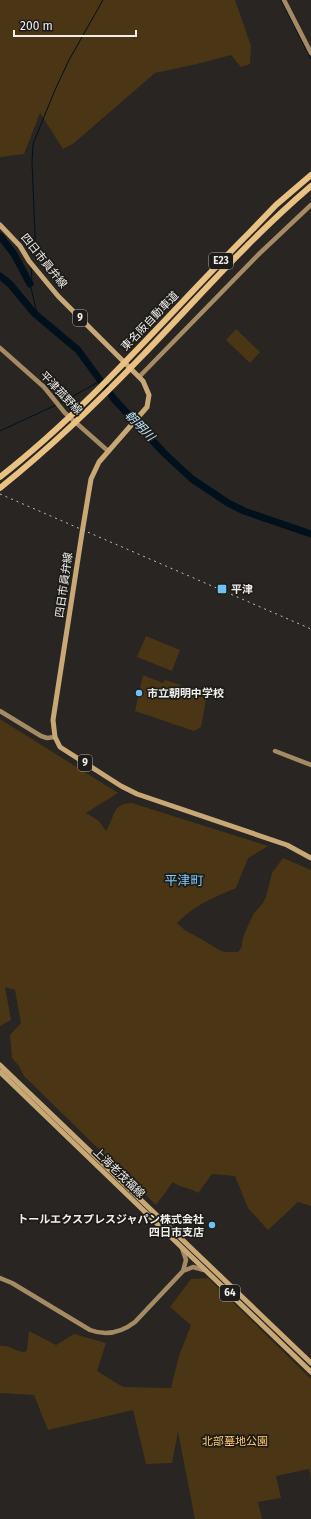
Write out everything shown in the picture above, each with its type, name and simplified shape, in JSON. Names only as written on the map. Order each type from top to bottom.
[{"type":"highway","name":"東名阪自動車道","points":[[0,477],[62,424],[135,351],[265,216],[311,175]]},
{"type":"highway","name":"東名阪自動車道","points":[[0,488],[68,431],[142,356],[254,238],[310,187]]},
{"type":"main road","name":"四日市員弁線","points":[[0,225],[20,246],[29,261],[58,296],[139,377],[146,387],[149,395],[147,407],[99,462],[94,471],[83,526],[54,720],[55,737]]},
{"type":"main road","name":"9","points":[[55,737],[60,747],[137,794],[287,845],[311,858]]},
{"type":"main road","name":"上海老茂福線","points":[[0,1065],[311,1363]]},
{"type":"main road","name":"上海老茂福線","points":[[0,1072],[311,1372]]},
{"type":"street","points":[[284,0],[311,54]]},
{"type":"street","points":[[139,377],[258,255],[311,205]]},
{"type":"street","name":"平津菰野線","points":[[0,348],[44,387],[65,412],[110,449]]},
{"type":"street","points":[[0,711],[41,736],[47,738],[55,737]]},
{"type":"street","points":[[275,751],[311,766]]},
{"type":"street","points":[[181,1246],[186,1260],[183,1271]]},
{"type":"street","points":[[0,1278],[12,1282],[85,1328],[94,1332],[107,1333],[122,1330],[135,1322],[183,1271],[193,1267],[206,1270]]},
{"type":"green space","points":[[0,0],[235,0],[251,46],[250,64],[241,67],[231,55],[155,73],[74,143],[63,149],[40,113],[24,154],[0,157]]},
{"type":"green space","points":[[236,329],[260,352],[250,363],[226,340]]},
{"type":"green space","points":[[146,636],[180,650],[172,671],[137,657]]},
{"type":"green space","points":[[143,675],[163,683],[165,680],[207,694],[201,727],[194,731],[135,711]]},
{"type":"green space","points":[[0,719],[118,793],[86,813],[99,821],[106,831],[117,808],[121,805],[132,803],[268,846],[248,858],[236,888],[212,898],[198,906],[177,923],[186,931],[219,950],[225,952],[238,952],[242,947],[242,941],[254,913],[266,897],[272,873],[283,858],[311,870],[311,1206],[298,1202],[268,1230],[248,1208],[235,1176],[212,1174],[198,1193],[173,1182],[156,1205],[24,1076],[19,1066],[12,1058],[10,1035],[21,1023],[15,990],[5,987],[11,1020],[0,1026]]},
{"type":"green space","name":"北部墓地公園","points":[[208,1278],[311,1379],[311,1479],[309,1469],[276,1476],[281,1498],[258,1502],[262,1519],[195,1519],[178,1432],[172,1463],[146,1464],[133,1410],[48,1430],[34,1395],[0,1393],[0,1346],[6,1346],[25,1352],[27,1350],[29,1331],[56,1345],[74,1334],[106,1343],[97,1371],[123,1387],[171,1388],[179,1356],[191,1325],[170,1307],[191,1279]]},
{"type":"waterway","points":[[36,258],[32,162],[33,144],[69,60],[103,0]]},
{"type":"waterway","points":[[281,0],[311,59]]},
{"type":"waterway","points":[[0,236],[14,254],[30,284]]},
{"type":"waterway","points":[[31,267],[32,281],[30,284],[38,317]]},
{"type":"waterway","name":"朝明川","points":[[0,276],[10,284],[34,313],[78,350],[114,399],[164,453],[192,479],[228,503],[244,511],[311,534]]},
{"type":"waterway","points":[[59,404],[100,381]]},
{"type":"waterway","points":[[0,431],[56,405]]},
{"type":"railway","points":[[0,494],[311,629]]},
{"type":"place","name":"平津","points":[[222,589]]},
{"type":"place","name":"市立朝明中学校","points":[[139,693]]},
{"type":"place","name":"トールエクスプレスジャパン株式会社 四日市支店","points":[[212,1225]]},
{"type":"district","name":"平津町","points":[[184,880]]}]
